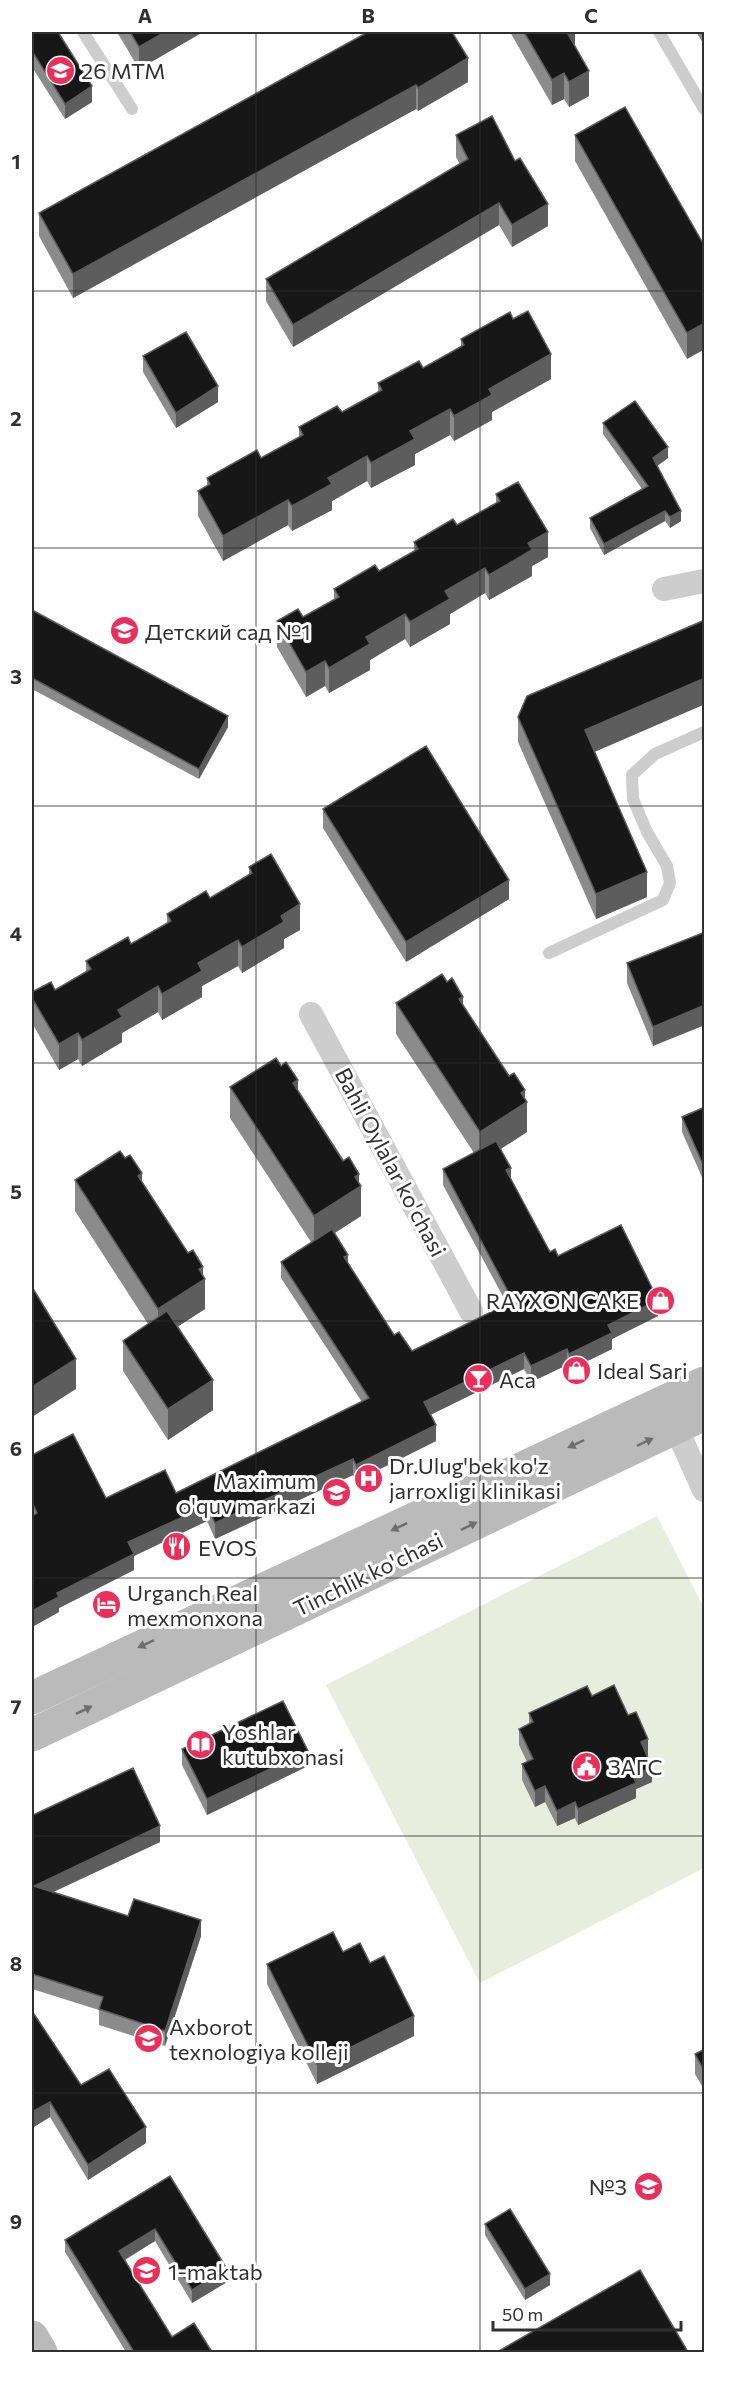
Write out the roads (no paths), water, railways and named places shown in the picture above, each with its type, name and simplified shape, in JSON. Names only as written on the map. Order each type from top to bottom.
[{"type":"main road","name":"Tinchlik ko'chasi","points":[[32,1735],[670,1415],[705,1383]]},
{"type":"main road","name":"Tinchlik ko'chasi","points":[[32,1698],[670,1415],[705,1414]]},
{"type":"main road","points":[[32,2337],[41,2352]]},
{"type":"street","points":[[664,589],[705,581]]},
{"type":"street","name":"Bahli Oylalar ko'chasi","points":[[311,1014],[471,1311]]},
{"type":"street","points":[[670,1415],[705,1490]]},
{"type":"lane","points":[[83,32],[132,110]]},
{"type":"lane","points":[[659,32],[705,109]]},
{"type":"lane","points":[[549,952],[663,900],[670,883],[667,866],[647,832],[633,799],[632,775],[655,754],[705,732]]},
{"type":"place","name":"26 MTM","points":[[60,70]]},
{"type":"place","name":"Детский сад №1","points":[[124,631]]},
{"type":"place","name":"RAYXON CAKE","points":[[660,1300]]},
{"type":"place","name":"Ideal Sari","points":[[576,1370]]},
{"type":"place","name":"Аса","points":[[478,1379]]},
{"type":"place","name":"Dr.Ulug'bek ko'z jarroxligi klinikasi","points":[[368,1478]]},
{"type":"place","name":"Maximum o'quv markazi","points":[[337,1493]]},
{"type":"place","name":"EVOS","points":[[177,1547]]},
{"type":"place","name":"Urganch Real mexmonxona","points":[[106,1605]]},
{"type":"place","name":"Yoshlar kutubxonasi","points":[[201,1744]]},
{"type":"place","name":"ЗАГС","points":[[587,1766]]},
{"type":"place","name":"Axborot texnologiya kolleji","points":[[148,2039]]},
{"type":"place","name":"№3","points":[[648,2186]]},
{"type":"place","name":"1-maktab","points":[[147,2271]]}]
